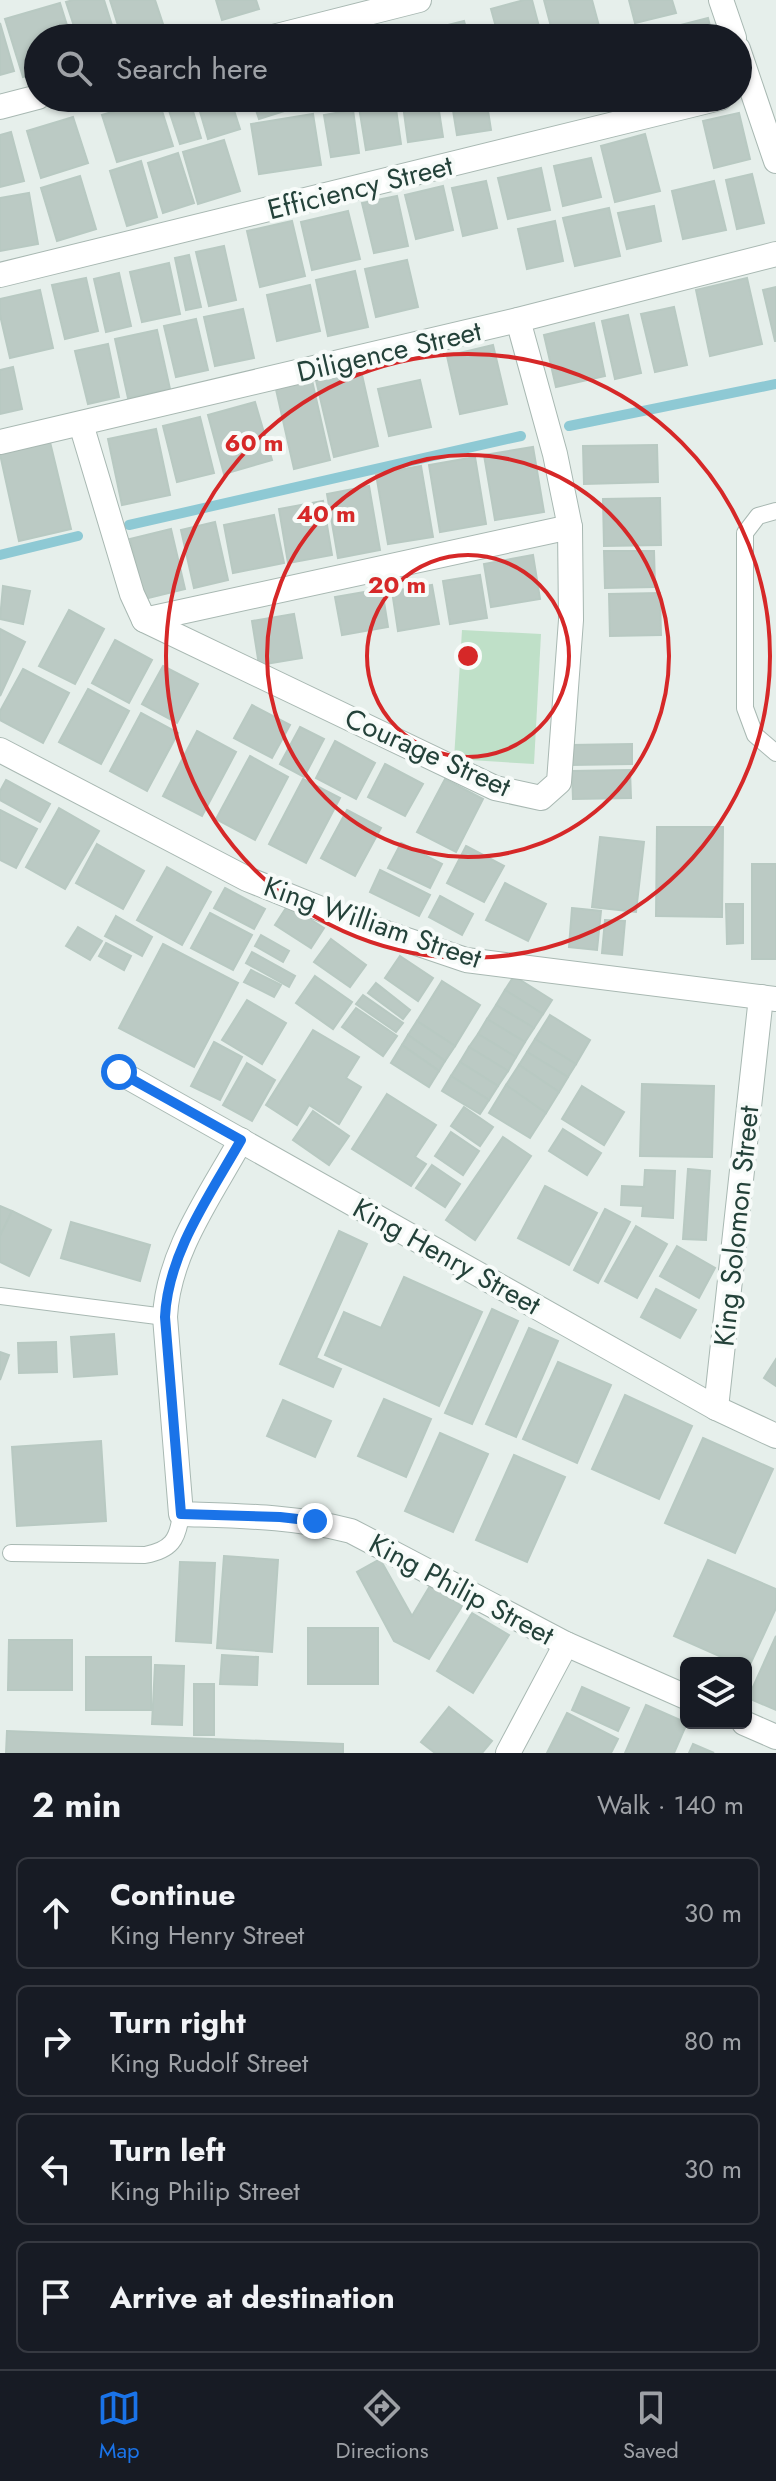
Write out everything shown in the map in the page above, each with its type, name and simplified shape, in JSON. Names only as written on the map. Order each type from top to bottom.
[{"type":"street","points":[[324,24],[419,0]]},
{"type":"street","points":[[721,0],[729,24]]},
{"type":"street","points":[[0,107],[24,101]]},
{"type":"street","points":[[752,108],[776,161]]},
{"type":"street","name":"Efficiency Street","points":[[0,275],[663,112]]},
{"type":"street","name":"Diligence Street","points":[[0,442],[518,320],[776,254]]},
{"type":"street","name":"Courage Street","points":[[144,620],[495,788],[541,798],[559,782],[571,620],[570,527],[555,454],[518,320]]},
{"type":"street","points":[[81,424],[132,594],[144,620],[570,527]]},
{"type":"street","name":"King William Street","points":[[0,750],[247,879],[351,921],[466,960],[768,998]]},
{"type":"street","name":"King Solomon Street","points":[[716,1408],[768,998]]},
{"type":"street","name":"King Henry Street","points":[[119,1072],[716,1408],[776,1436]]},
{"type":"street","points":[[181,1514],[165,1317],[166,1295],[186,1240],[241,1140]]},
{"type":"street","name":"King Philip Street","points":[[181,1514],[280,1517],[315,1521],[351,1531],[566,1644],[680,1694]]},
{"type":"street","points":[[508,1753],[566,1644]]},
{"type":"street","points":[[752,1726],[776,1737]]},
{"type":"lane","points":[[776,511],[758,516],[745,533],[745,708],[755,735],[776,753]]},
{"type":"lane","points":[[0,1296],[165,1317]]},
{"type":"lane","points":[[11,1553],[145,1555],[162,1552],[173,1544],[179,1531],[181,1514]]},
{"type":"green space","points":[[462,630],[541,634],[534,764],[454,759]]},
{"type":"building","points":[[104,0],[112,24],[73,24],[66,2]]},
{"type":"building","points":[[110,0],[155,0],[163,24],[118,24]]},
{"type":"building","points":[[216,0],[256,0],[259,9],[222,20]]},
{"type":"building","points":[[532,0],[538,24],[495,24],[491,9]]},
{"type":"building","points":[[544,0],[592,0],[598,24],[550,24]]},
{"type":"building","points":[[629,0],[672,0],[676,13],[635,23]]},
{"type":"building","points":[[60,3],[67,24],[24,24],[23,77],[5,19]]},
{"type":"building","points":[[708,18],[710,24],[685,24]]},
{"type":"building","points":[[0,23],[14,71],[0,75]]},
{"type":"building","points":[[112,112],[162,112],[173,146],[117,162],[102,115]]},
{"type":"building","points":[[170,112],[193,112],[201,138],[180,144]]},
{"type":"building","points":[[200,112],[235,112],[240,129],[208,139]]},
{"type":"building","points":[[257,112],[281,112],[259,119]]},
{"type":"building","points":[[353,112],[359,153],[331,157],[324,115]]},
{"type":"building","points":[[360,112],[396,112],[401,144],[366,150]]},
{"type":"building","points":[[404,112],[439,112],[443,137],[408,142]]},
{"type":"building","points":[[453,112],[488,112],[491,130],[457,135]]},
{"type":"building","points":[[739,113],[750,159],[714,168],[703,121]]},
{"type":"building","points":[[313,114],[321,165],[259,174],[251,124]]},
{"type":"building","points":[[73,117],[88,163],[41,178],[27,131]]},
{"type":"building","points":[[11,132],[24,181],[0,187],[0,135]]},
{"type":"building","points":[[645,134],[660,191],[615,202],[601,146]]},
{"type":"building","points":[[224,140],[240,191],[198,204],[183,152]]},
{"type":"building","points":[[178,153],[194,203],[163,213],[148,163]]},
{"type":"building","points":[[591,158],[601,197],[563,206],[554,166]]},
{"type":"building","points":[[141,161],[157,217],[127,226],[110,171]]},
{"type":"building","points":[[541,168],[550,210],[508,219],[498,178]]},
{"type":"building","points":[[752,174],[764,223],[737,229],[726,180]]},
{"type":"building","points":[[80,176],[96,229],[57,241],[41,188]]},
{"type":"building","points":[[486,181],[497,228],[463,236],[452,188]]},
{"type":"building","points":[[714,181],[726,230],[683,239],[672,191]]},
{"type":"building","points":[[443,186],[453,230],[416,239],[405,195]]},
{"type":"building","points":[[29,193],[38,244],[0,251],[0,198]]},
{"type":"building","points":[[397,196],[408,246],[374,253],[362,203]]},
{"type":"building","points":[[654,206],[661,241],[627,249],[618,213]]},
{"type":"building","points":[[609,208],[620,256],[575,266],[563,218]]},
{"type":"building","points":[[348,211],[360,259],[312,270],[301,222]]},
{"type":"building","points":[[292,221],[305,276],[260,287],[247,231]]},
{"type":"building","points":[[555,221],[563,261],[527,269],[518,229]]},
{"type":"building","points":[[224,246],[236,300],[209,306],[196,252]]},
{"type":"building","points":[[189,255],[201,307],[186,310],[175,258]]},
{"type":"building","points":[[407,260],[418,307],[376,317],[365,269]]},
{"type":"building","points":[[169,263],[180,314],[142,322],[130,272]]},
{"type":"building","points":[[355,271],[368,327],[328,336],[316,280]]},
{"type":"building","points":[[119,273],[131,326],[106,332],[94,279]]},
{"type":"building","points":[[86,278],[98,331],[65,339],[52,285]]},
{"type":"building","points":[[747,278],[762,344],[710,356],[696,290]]},
{"type":"building","points":[[310,285],[320,331],[277,341],[267,295]]},
{"type":"building","points":[[776,287],[776,341],[775,341],[763,290]]},
{"type":"building","points":[[40,290],[53,348],[10,358],[0,315],[0,299]]},
{"type":"building","points":[[674,307],[687,365],[655,372],[641,314]]},
{"type":"building","points":[[243,309],[254,358],[215,366],[204,317]]},
{"type":"building","points":[[628,315],[641,373],[615,379],[602,321]]},
{"type":"building","points":[[196,319],[208,370],[176,377],[164,326]]},
{"type":"building","points":[[594,323],[605,376],[556,387],[544,335]]},
{"type":"building","points":[[157,330],[170,389],[128,398],[115,339]]},
{"type":"building","points":[[108,344],[119,397],[88,404],[75,351]]},
{"type":"building","points":[[493,345],[507,404],[460,414],[447,356]]},
{"type":"building","points":[[360,366],[378,446],[334,457],[315,376]]},
{"type":"building","points":[[13,367],[22,409],[0,414],[0,370]]},
{"type":"building","points":[[311,376],[330,460],[294,469],[275,385]]},
{"type":"building","points":[[420,380],[431,427],[389,436],[378,389]]},
{"type":"building","points":[[255,402],[272,460],[224,474],[208,415]]},
{"type":"building","points":[[200,417],[214,473],[177,482],[163,426]]},
{"type":"building","points":[[156,429],[170,495],[122,505],[108,439]]},
{"type":"building","points":[[50,442],[71,529],[19,541],[0,454]]},
{"type":"building","points":[[657,445],[658,482],[584,484],[583,446]]},
{"type":"building","points":[[533,447],[544,512],[495,520],[484,455]]},
{"type":"building","points":[[475,457],[486,524],[440,532],[429,465]]},
{"type":"building","points":[[421,466],[433,537],[388,544],[376,474]]},
{"type":"building","points":[[369,486],[380,550],[338,558],[327,494]]},
{"type":"building","points":[[660,498],[661,545],[604,546],[603,499]]},
{"type":"building","points":[[323,501],[332,555],[288,563],[279,509]]},
{"type":"building","points":[[274,515],[284,563],[233,573],[224,525]]},
{"type":"building","points":[[215,522],[228,580],[194,588],[181,530]]},
{"type":"building","points":[[171,529],[185,589],[144,599],[130,539]]},
{"type":"building","points":[[604,551],[654,551],[655,587],[605,588]]},
{"type":"building","points":[[533,555],[540,599],[491,607],[484,564]]},
{"type":"building","points":[[480,575],[487,618],[450,624],[443,581]]},
{"type":"building","points":[[432,585],[439,624],[398,631],[392,591]]},
{"type":"building","points":[[3,586],[30,591],[23,624],[0,619]]},
{"type":"building","points":[[382,589],[388,627],[342,635],[335,597]]},
{"type":"building","points":[[660,593],[661,635],[610,636],[609,594]]},
{"type":"building","points":[[69,610],[104,629],[75,684],[39,666]]},
{"type":"building","points":[[294,614],[302,658],[259,665],[252,621]]},
{"type":"building","points":[[0,629],[25,642],[0,696]]},
{"type":"building","points":[[115,640],[152,660],[129,703],[92,683]]},
{"type":"building","points":[[163,666],[198,684],[177,723],[142,704]]},
{"type":"building","points":[[23,669],[69,693],[43,743],[0,720],[0,711]]},
{"type":"building","points":[[88,689],[129,711],[101,764],[59,742]]},
{"type":"building","points":[[252,705],[290,725],[272,758],[234,738]]},
{"type":"building","points":[[141,713],[178,733],[147,791],[110,771]]},
{"type":"building","points":[[300,727],[324,739],[304,777],[280,764]]},
{"type":"building","points":[[197,731],[236,752],[202,816],[163,796]]},
{"type":"building","points":[[335,741],[375,763],[356,799],[316,778]]},
{"type":"building","points":[[632,744],[632,764],[571,765],[571,745]]},
{"type":"building","points":[[250,756],[288,777],[255,840],[216,819]]},
{"type":"building","points":[[385,764],[423,784],[405,816],[368,797]]},
{"type":"building","points":[[630,770],[631,798],[573,799],[572,771]]},
{"type":"building","points":[[303,779],[340,798],[306,863],[269,844]]},
{"type":"building","points":[[445,779],[483,799],[456,852],[417,832]]},
{"type":"building","points":[[6,780],[50,804],[40,822],[0,800],[0,791]]},
{"type":"building","points":[[59,808],[99,831],[65,889],[26,867]]},
{"type":"building","points":[[0,810],[37,829],[16,868],[0,860]]},
{"type":"building","points":[[347,810],[381,828],[355,876],[321,858]]},
{"type":"building","points":[[657,827],[723,827],[722,917],[656,916]]},
{"type":"building","points":[[600,837],[644,842],[636,912],[592,907]]},
{"type":"building","points":[[401,843],[442,864],[430,888],[388,868]]},
{"type":"building","points":[[97,844],[144,871],[123,909],[76,883]]},
{"type":"building","points":[[466,846],[504,866],[484,902],[447,883]]},
{"type":"building","points":[[752,864],[776,864],[776,959],[752,959]]},
{"type":"building","points":[[167,867],[211,892],[182,945],[137,920]]},
{"type":"building","points":[[380,870],[430,895],[419,916],[370,892]]},
{"type":"building","points":[[505,883],[546,904],[528,941],[486,920]]},
{"type":"building","points":[[225,888],[265,909],[254,929],[214,908]]},
{"type":"building","points":[[440,896],[473,914],[462,935],[429,917]]},
{"type":"building","points":[[726,904],[743,904],[743,943],[727,944]]},
{"type":"building","points":[[288,905],[324,928],[311,948],[275,925]]},
{"type":"building","points":[[572,908],[601,911],[597,950],[569,947]]},
{"type":"building","points":[[210,913],[252,935],[233,970],[191,948]]},
{"type":"building","points":[[116,916],[152,937],[142,956],[105,936]]},
{"type":"building","points":[[605,920],[625,921],[622,955],[602,953]]},
{"type":"building","points":[[78,927],[102,941],[90,960],[66,946]]},
{"type":"building","points":[[261,935],[289,951],[283,962],[255,946]]},
{"type":"building","points":[[331,939],[366,965],[350,987],[314,962]]},
{"type":"building","points":[[106,943],[131,956],[124,970],[99,956]]},
{"type":"building","points":[[163,944],[238,983],[194,1067],[119,1028]]},
{"type":"building","points":[[252,952],[295,976],[289,987],[246,963]]},
{"type":"building","points":[[400,956],[433,978],[418,1001],[385,978]]},
{"type":"building","points":[[251,970],[281,985],[274,997],[244,982]]},
{"type":"building","points":[[315,976],[352,1002],[333,1029],[296,1003]]},
{"type":"building","points":[[514,976],[552,1000],[543,1014],[505,990]]},
{"type":"building","points":[[442,981],[480,1005],[455,1046],[417,1021]]},
{"type":"building","points":[[376,983],[410,1010],[403,1019],[368,993]]},
{"type":"building","points":[[505,990],[543,1014],[534,1028],[496,1005]]},
{"type":"building","points":[[363,995],[403,1023],[396,1032],[356,1004]]},
{"type":"building","points":[[247,1000],[286,1023],[262,1064],[222,1040]]},
{"type":"building","points":[[496,1005],[534,1028],[525,1042],[487,1019]]},
{"type":"building","points":[[356,1008],[397,1036],[383,1056],[342,1027]]},
{"type":"building","points":[[550,1015],[590,1040],[576,1064],[535,1039]]},
{"type":"building","points":[[487,1019],[525,1042],[516,1057],[478,1034]]},
{"type":"building","points":[[417,1021],[455,1046],[445,1061],[408,1035]]},
{"type":"building","points":[[313,1030],[359,1057],[346,1078],[361,1087],[339,1124],[309,1105],[297,1125],[266,1105]]},
{"type":"building","points":[[478,1034],[516,1057],[508,1071],[469,1047]]},
{"type":"building","points":[[408,1035],[445,1061],[439,1071],[402,1045]]},
{"type":"building","points":[[535,1039],[576,1064],[568,1077],[527,1052]]},
{"type":"building","points":[[214,1042],[242,1057],[220,1100],[191,1086]]},
{"type":"building","points":[[402,1045],[439,1071],[429,1087],[391,1063]]},
{"type":"building","points":[[469,1047],[508,1071],[498,1086],[460,1062]]},
{"type":"building","points":[[527,1052],[568,1077],[559,1092],[519,1065]]},
{"type":"building","points":[[460,1062],[498,1086],[489,1100],[451,1076]]},
{"type":"building","points":[[247,1063],[275,1080],[252,1121],[223,1105]]},
{"type":"building","points":[[519,1065],[559,1092],[546,1113],[506,1085]]},
{"type":"building","points":[[451,1076],[489,1100],[480,1114],[442,1091]]},
{"type":"building","points":[[642,1084],[714,1086],[712,1157],[640,1156]]},
{"type":"building","points":[[506,1085],[546,1113],[530,1138],[489,1113]]},
{"type":"building","points":[[582,1086],[624,1112],[604,1145],[562,1119]]},
{"type":"building","points":[[387,1094],[436,1125],[415,1157],[426,1164],[411,1186],[352,1149]]},
{"type":"building","points":[[464,1107],[493,1127],[480,1146],[451,1126]]},
{"type":"building","points":[[313,1111],[349,1136],[329,1165],[293,1140]]},
{"type":"building","points":[[563,1129],[601,1153],[587,1175],[549,1151]]},
{"type":"building","points":[[451,1132],[479,1151],[463,1175],[435,1156]]},
{"type":"building","points":[[503,1137],[531,1156],[475,1240],[446,1220]]},
{"type":"building","points":[[432,1165],[460,1184],[445,1207],[416,1188]]},
{"type":"building","points":[[688,1169],[710,1171],[706,1240],[683,1239]]},
{"type":"building","points":[[645,1170],[675,1171],[673,1218],[642,1216],[643,1206],[621,1205],[622,1186],[644,1187]]},
{"type":"building","points":[[545,1186],[597,1213],[569,1265],[518,1238]]},
{"type":"building","points":[[0,1206],[12,1211],[0,1236]]},
{"type":"building","points":[[605,1209],[630,1222],[598,1283],[574,1270]]},
{"type":"building","points":[[12,1211],[51,1230],[29,1276],[0,1262],[0,1236]]},
{"type":"building","points":[[71,1222],[150,1245],[140,1281],[61,1258]]},
{"type":"building","points":[[636,1226],[667,1244],[637,1298],[605,1281]]},
{"type":"building","points":[[339,1231],[367,1244],[316,1358],[341,1369],[333,1387],[280,1364]]},
{"type":"building","points":[[677,1246],[715,1268],[699,1298],[660,1276]]},
{"type":"building","points":[[404,1277],[482,1312],[439,1406],[325,1355],[344,1312],[381,1328]]},
{"type":"building","points":[[656,1289],[696,1310],[680,1338],[641,1317]]},
{"type":"building","points":[[492,1309],[518,1321],[472,1424],[445,1413]]},
{"type":"building","points":[[529,1328],[558,1341],[516,1437],[486,1424]]},
{"type":"building","points":[[114,1334],[117,1374],[74,1377],[71,1337]]},
{"type":"building","points":[[56,1342],[57,1372],[19,1373],[18,1343]]},
{"type":"building","points":[[0,1352],[9,1355],[0,1380]]},
{"type":"building","points":[[776,1359],[776,1386],[764,1378]]},
{"type":"building","points":[[558,1362],[611,1385],[577,1463],[523,1439]]},
{"type":"building","points":[[625,1395],[692,1426],[659,1499],[592,1469]]},
{"type":"building","points":[[384,1399],[431,1419],[406,1477],[358,1456]]},
{"type":"building","points":[[283,1400],[331,1421],[315,1457],[267,1436]]},
{"type":"building","points":[[440,1433],[488,1454],[453,1532],[405,1511]]},
{"type":"building","points":[[703,1438],[773,1469],[735,1553],[665,1523]]},
{"type":"building","points":[[101,1441],[106,1521],[17,1526],[12,1447]]},
{"type":"building","points":[[514,1455],[565,1477],[527,1562],[476,1540]]},
{"type":"building","points":[[224,1556],[278,1560],[272,1652],[217,1648]]},
{"type":"building","points":[[380,1559],[412,1616],[430,1586],[462,1606],[429,1659],[394,1641],[357,1572]]},
{"type":"building","points":[[708,1560],[776,1589],[776,1608],[752,1660],[752,1657],[721,1657],[674,1636]]},
{"type":"building","points":[[180,1562],[215,1563],[211,1643],[176,1641]]},
{"type":"building","points":[[472,1613],[509,1635],[473,1693],[437,1671]]},
{"type":"building","points":[[308,1628],[378,1628],[378,1684],[308,1684]]},
{"type":"building","points":[[776,1636],[776,1710],[752,1700],[752,1689]]},
{"type":"building","points":[[9,1640],[72,1640],[72,1690],[8,1690]]},
{"type":"building","points":[[222,1655],[258,1657],[257,1685],[220,1684]]},
{"type":"building","points":[[86,1657],[151,1657],[151,1710],[86,1710]]},
{"type":"building","points":[[155,1665],[184,1666],[182,1725],[152,1724]]},
{"type":"building","points":[[194,1684],[214,1684],[214,1735],[194,1735]]},
{"type":"building","points":[[582,1687],[629,1708],[618,1731],[572,1710]]},
{"type":"building","points":[[646,1705],[680,1720],[680,1729],[684,1729],[674,1753],[625,1753]]},
{"type":"building","points":[[449,1707],[492,1741],[482,1753],[435,1753],[421,1742]]},
{"type":"building","points":[[567,1713],[618,1739],[611,1753],[547,1753]]},
{"type":"building","points":[[7,1731],[343,1744],[343,1753],[6,1753]]},
{"type":"building","points":[[693,1744],[714,1753],[689,1753]]},
{"type":"waterway","points":[[569,426],[776,384]]},
{"type":"waterway","points":[[129,525],[521,436]]},
{"type":"waterway","points":[[0,555],[78,536]]},
{"type":"route","points":[[119,1072],[241,1140],[186,1240],[166,1295],[165,1317],[181,1514],[315,1521]]}]
